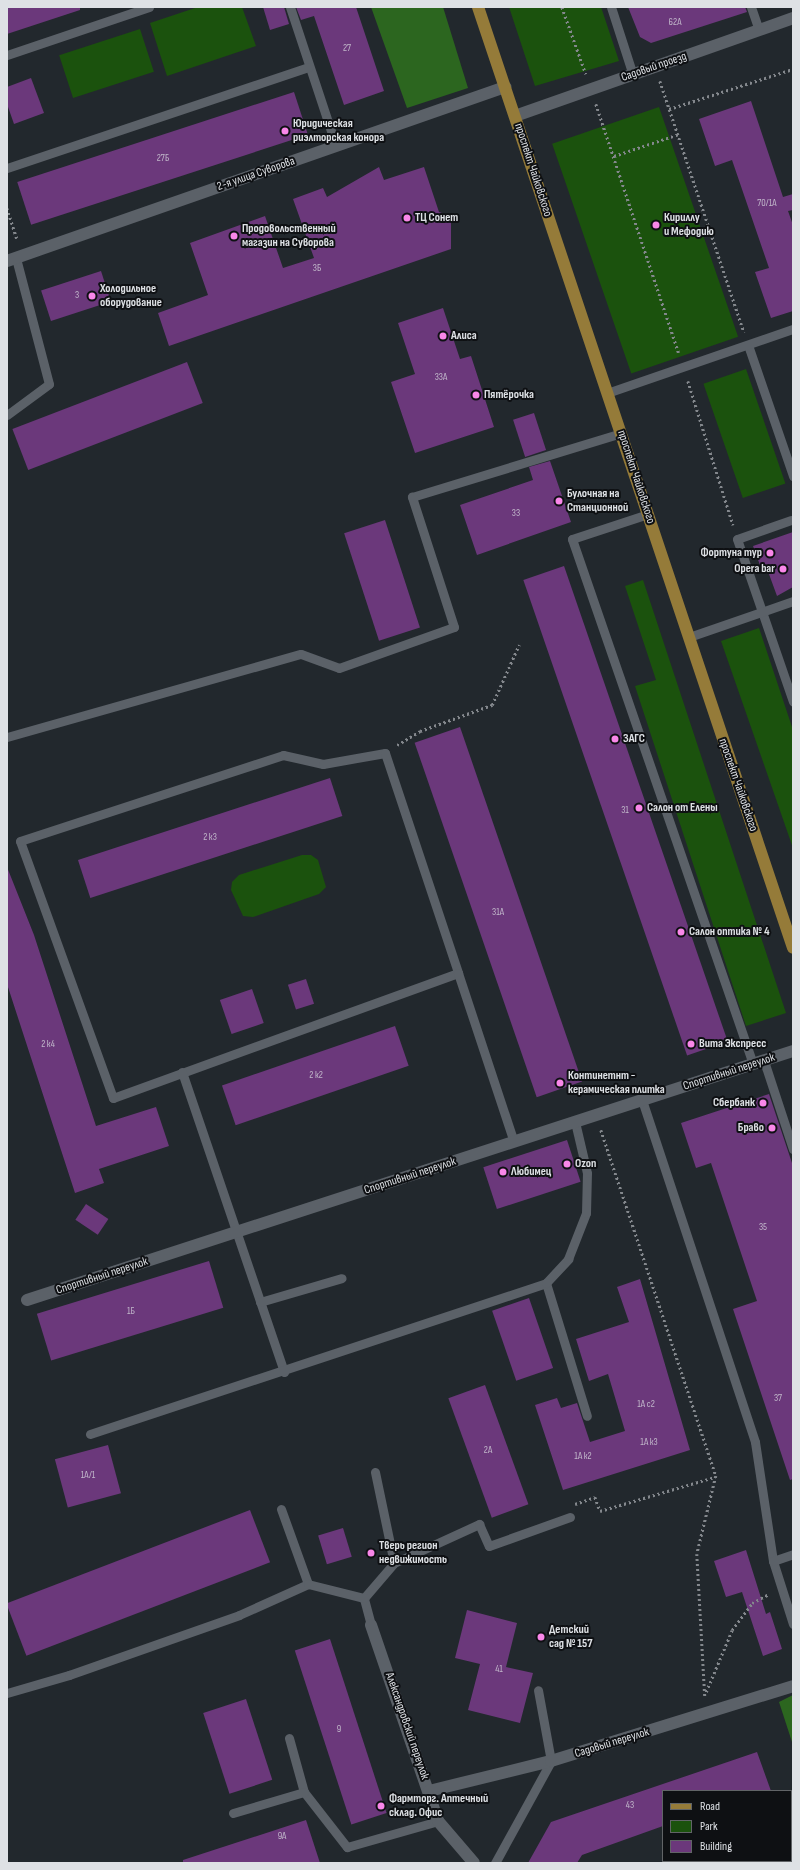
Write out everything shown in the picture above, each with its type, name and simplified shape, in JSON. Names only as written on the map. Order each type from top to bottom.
[{"type":"main road","name":"проспект Чайковского","points":[[478,7],[793,948]]},
{"type":"street","name":"Садовый проезд","points":[[515,116],[793,18]]},
{"type":"street","name":"2-я улица Суворова","points":[[12,260],[505,87]]},
{"type":"street","name":"Спортивный переулок","points":[[27,1300],[793,1051]]},
{"type":"street","name":"Александровский переулок","points":[[371,1625],[438,1821],[474,1863]]},
{"type":"street","name":"Садовый переулок","points":[[429,1791],[552,1761],[793,1686]]},
{"type":"lane","points":[[7,55],[149,7]]},
{"type":"lane","points":[[290,7],[336,146]]},
{"type":"lane","points":[[611,7],[633,75]]},
{"type":"lane","points":[[752,7],[759,30]]},
{"type":"lane","points":[[7,168],[309,67]]},
{"type":"lane","points":[[7,415],[49,384],[12,260]]},
{"type":"lane","points":[[607,393],[793,329]]},
{"type":"lane","points":[[748,345],[793,476]]},
{"type":"lane","points":[[7,737],[301,654],[339,668],[454,627],[412,497],[621,433]]},
{"type":"lane","points":[[648,514],[572,539],[621,683],[758,1063],[793,1149]]},
{"type":"lane","points":[[791,520],[737,539],[793,702]]},
{"type":"lane","points":[[689,637],[793,601]]},
{"type":"lane","points":[[458,973],[113,1098],[20,841],[283,755],[323,764],[385,753],[458,973],[514,1142]]},
{"type":"lane","points":[[182,1072],[284,1372]]},
{"type":"lane","points":[[642,1100],[755,1442],[773,1561],[793,1624]]},
{"type":"lane","points":[[90,1434],[284,1372],[546,1283],[568,1259],[586,1213],[587,1173],[575,1122]]},
{"type":"lane","points":[[260,1302],[342,1278]]},
{"type":"lane","points":[[546,1283],[587,1416]]},
{"type":"lane","points":[[375,1472],[394,1564]]},
{"type":"lane","points":[[281,1509],[308,1584]]},
{"type":"lane","points":[[364,1598],[394,1564],[479,1524],[489,1546],[570,1517]]},
{"type":"lane","points":[[773,1561],[793,1554]]},
{"type":"lane","points":[[7,1693],[69,1675],[239,1615],[308,1584],[364,1598]]},
{"type":"lane","points":[[364,1598],[371,1625]]},
{"type":"lane","points":[[495,1863],[552,1761],[538,1690]]},
{"type":"lane","points":[[289,1738],[304,1792],[347,1846],[438,1821]]},
{"type":"lane","points":[[233,1813],[304,1792]]},
{"type":"path","points":[[562,7],[614,156],[737,539]]},
{"type":"path","points":[[655,67],[679,134],[748,345]]},
{"type":"path","points":[[669,109],[793,69]]},
{"type":"path","points":[[614,156],[679,134]]},
{"type":"path","points":[[7,208],[16,238]]},
{"type":"path","points":[[385,753],[420,731],[492,705],[519,645]]},
{"type":"path","points":[[596,1115],[716,1476],[697,1554],[706,1692]]},
{"type":"path","points":[[570,1517],[573,1504],[595,1497],[600,1511],[716,1476]]},
{"type":"path","points":[[702,1715],[706,1692],[732,1630],[752,1603],[782,1588]]},
{"type":"green space","points":[[198,7],[242,7],[256,46],[167,76],[150,23]]},
{"type":"green space","points":[[371,7],[443,7],[468,88],[407,108]]},
{"type":"green space","points":[[509,7],[601,7],[619,61],[535,86]]},
{"type":"green space","points":[[140,29],[154,72],[73,98],[59,55]]},
{"type":"green space","points":[[659,107],[738,337],[631,374],[552,144]]},
{"type":"green space","points":[[746,369],[785,483],[743,498],[703,384]]},
{"type":"green space","points":[[643,580],[786,1013],[746,1026],[635,686],[656,680],[625,586]]},
{"type":"green space","points":[[759,628],[793,730],[793,848],[721,641]]},
{"type":"green space","points":[[302,855],[311,855],[318,860],[326,887],[319,894],[253,917],[243,916],[231,890],[232,882],[239,875]]},
{"type":"green space","points":[[793,1695],[793,1745],[779,1702]]},
{"type":"green space","points":[[792,1838],[793,1863],[656,1863],[792,1862]]},
{"type":"building","points":[[7,7],[80,7],[80,10],[7,34]]},
{"type":"building","points":[[263,7],[284,7],[289,24],[270,30]]},
{"type":"building","points":[[296,7],[356,7],[384,91],[344,105],[314,16],[301,20]]},
{"type":"building","points":[[628,7],[745,7],[747,12],[651,43],[640,37]]},
{"type":"building","points":[[31,78],[44,113],[14,124],[7,104],[7,87]]},
{"type":"building","points":[[294,92],[308,135],[31,225],[17,182]]},
{"type":"building","points":[[751,101],[783,197],[793,194],[793,210],[788,211],[793,225],[793,311],[771,318],[755,272],[769,268],[732,160],[715,166],[699,119]]},
{"type":"building","points":[[379,167],[384,180],[424,167],[439,212],[448,215],[451,222],[451,249],[169,346],[158,313],[208,295],[190,243],[265,216],[283,268],[314,258],[293,199],[323,188],[327,197]]},
{"type":"building","points":[[101,271],[111,301],[51,321],[41,290]]},
{"type":"building","points":[[443,308],[460,359],[471,356],[494,427],[415,453],[391,382],[415,374],[398,323]]},
{"type":"building","points":[[187,362],[203,403],[28,470],[12,429]]},
{"type":"building","points":[[534,413],[546,450],[525,457],[513,420]]},
{"type":"building","points":[[550,461],[571,522],[477,555],[460,505],[533,480],[529,467]]},
{"type":"building","points":[[385,520],[420,627],[379,641],[344,533]]},
{"type":"building","points":[[793,532],[793,587],[777,596],[766,566],[761,568],[753,546]]},
{"type":"building","points":[[564,566],[728,1042],[687,1056],[523,580]]},
{"type":"building","points":[[460,727],[582,1082],[537,1097],[415,743]]},
{"type":"building","points":[[330,778],[342,816],[90,898],[78,860]]},
{"type":"building","points":[[7,867],[34,935],[96,1126],[156,1107],[169,1146],[99,1169],[104,1183],[75,1193],[7,984]]},
{"type":"building","points":[[306,979],[314,1004],[296,1010],[288,985]]},
{"type":"building","points":[[252,989],[264,1023],[232,1034],[220,1000]]},
{"type":"building","points":[[395,1026],[409,1066],[236,1125],[222,1086]]},
{"type":"building","points":[[769,1094],[793,1166],[793,1479],[790,1480],[733,1309],[757,1301],[711,1163],[696,1168],[681,1123]]},
{"type":"building","points":[[567,1140],[581,1182],[497,1209],[483,1167]]},
{"type":"building","points":[[86,1204],[108,1219],[98,1235],[75,1220]]},
{"type":"building","points":[[209,1261],[223,1308],[51,1360],[37,1314]]},
{"type":"building","points":[[640,1279],[690,1450],[563,1490],[535,1405],[557,1398],[561,1408],[577,1403],[590,1442],[625,1431],[608,1374],[589,1381],[576,1339],[629,1322],[617,1287]]},
{"type":"building","points":[[529,1298],[553,1368],[516,1381],[492,1311]]},
{"type":"building","points":[[485,1385],[528,1504],[492,1518],[448,1398]]},
{"type":"building","points":[[108,1445],[121,1493],[68,1508],[55,1459]]},
{"type":"building","points":[[250,1510],[270,1562],[26,1656],[7,1603]]},
{"type":"building","points":[[343,1528],[352,1557],[327,1564],[318,1536]]},
{"type":"building","points":[[746,1550],[766,1614],[770,1612],[782,1649],[763,1656],[742,1592],[726,1597],[714,1561]]},
{"type":"building","points":[[467,1610],[517,1623],[506,1667],[533,1673],[520,1723],[468,1710],[480,1664],[455,1658]]},
{"type":"building","points":[[330,1639],[387,1813],[351,1824],[295,1650]]},
{"type":"building","points":[[246,1699],[272,1780],[229,1794],[203,1713]]},
{"type":"building","points":[[757,1752],[771,1790],[662,1790],[662,1826],[582,1855],[577,1863],[528,1863],[551,1822]]},
{"type":"building","points":[[306,1820],[320,1863],[183,1863],[183,1860]]},
{"type":"place","name":"Юридическая риэлторская конора","points":[[285,131]]},
{"type":"place","name":"ТЦ Сонет","points":[[407,218]]},
{"type":"place","name":"Кириллу и Мефодию","points":[[656,225]]},
{"type":"place","name":"Продовольственный магазин на Суворова","points":[[234,236]]},
{"type":"place","name":"Холодильное оборудование","points":[[92,296]]},
{"type":"place","name":"Алиса","points":[[443,336]]},
{"type":"place","name":"Пятёрочка","points":[[476,395]]},
{"type":"place","name":"Булочная на Станционной","points":[[559,501]]},
{"type":"place","name":"Фортуна тур","points":[[770,553]]},
{"type":"place","name":"Opera bar","points":[[783,569]]},
{"type":"place","name":"ЗАГС","points":[[615,739]]},
{"type":"place","name":"Салон от Елены","points":[[639,808]]},
{"type":"place","name":"Салон оптика № 4","points":[[681,932]]},
{"type":"place","name":"Вита Экспресс","points":[[691,1044]]},
{"type":"place","name":"Континетнт - керамическая плитка","points":[[560,1083]]},
{"type":"place","name":"Сбербанк","points":[[763,1103]]},
{"type":"place","name":"Браво","points":[[772,1128]]},
{"type":"place","name":"Ozon","points":[[567,1164]]},
{"type":"place","name":"Любимец","points":[[503,1172]]},
{"type":"place","name":"Тверь регион недвижимость","points":[[371,1553]]},
{"type":"place","name":"Детский сад № 157","points":[[541,1637]]},
{"type":"place","name":"Фармторг. Аптечный склад. Офис","points":[[381,1806]]}]
